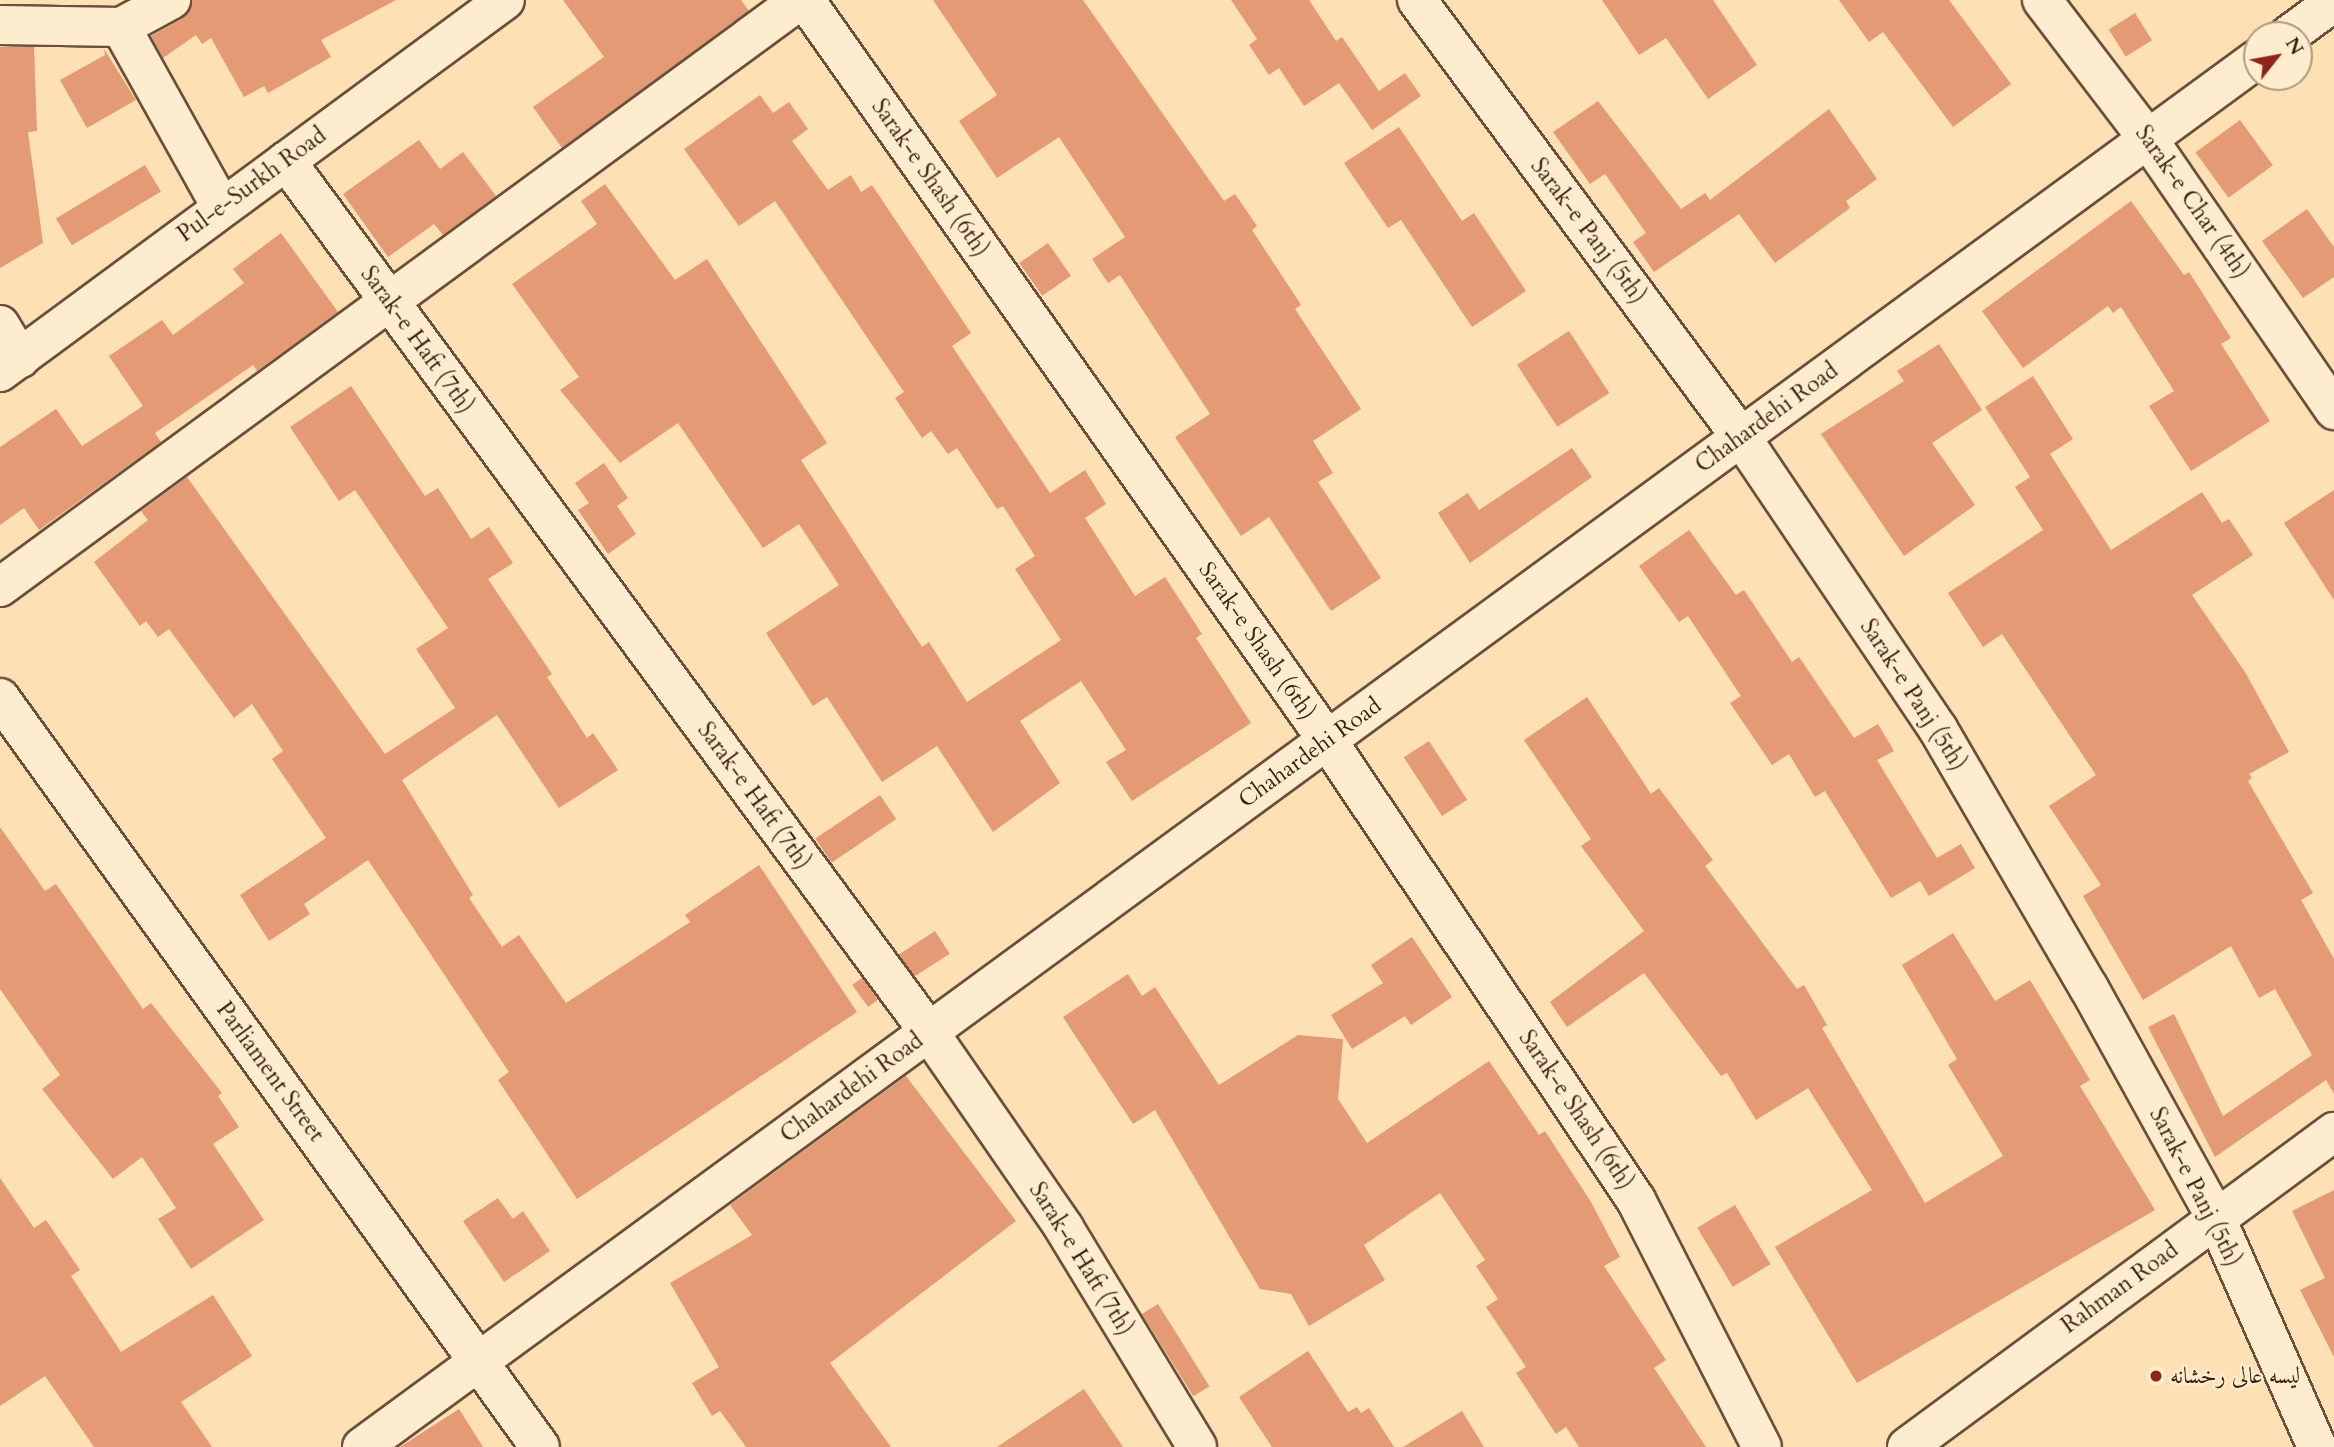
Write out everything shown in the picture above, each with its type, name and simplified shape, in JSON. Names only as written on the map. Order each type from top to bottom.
[{"type":"street","points":[[9,16],[121,27],[171,0]]},
{"type":"street","name":"Pul-e-Surkh Road","points":[[10,365],[505,0]]},
{"type":"street","points":[[0,587],[803,0]]},
{"type":"street","name":"Sarak-e Shash (6th)","points":[[803,0],[1327,740],[1636,1200],[1762,1447]]},
{"type":"street","name":"Sarak-e Panj (5th)","points":[[1417,0],[1741,437],[1938,729],[2089,988],[2216,1218],[2317,1447]]},
{"type":"street","name":"Sarak-e Char (4th)","points":[[2042,0],[2148,139],[2334,410]]},
{"type":"street","points":[[2308,21],[2334,2]]},
{"type":"street","points":[[121,27],[221,207]]},
{"type":"street","name":"Chahardehi Road","points":[[362,1447],[2243,69]]},
{"type":"street","name":"Sarak-e Haft (7th)","points":[[286,161],[929,1032],[1064,1228],[1197,1447]]},
{"type":"street","points":[[0,325],[10,365]]},
{"type":"street","name":"Parliament Street","points":[[0,698],[540,1447]]},
{"type":"street","name":"Rahman Road","points":[[1907,1447],[2334,1132]]},
{"type":"building","points":[[193,0],[396,0],[321,40],[331,57],[268,93],[264,86],[244,97],[211,38],[202,44],[196,35],[163,58],[151,36],[182,19]]},
{"type":"building","points":[[563,0],[741,0],[749,11],[562,148],[533,107],[604,57]]},
{"type":"building","points":[[933,0],[1083,0],[1224,201],[1235,194],[1257,226],[1252,230],[1301,305],[1295,309],[1361,409],[1313,441],[1333,473],[1318,482],[1381,578],[1331,611],[1269,517],[1241,536],[1175,437],[1210,414],[1120,275],[1108,283],[1092,259],[1125,237],[1059,137],[997,178],[959,121],[997,95]]},
{"type":"building","points":[[1231,0],[1309,0],[1336,41],[1342,37],[1379,91],[1405,73],[1421,96],[1372,130],[1339,83],[1304,106],[1279,68],[1269,75],[1249,45],[1257,39]]},
{"type":"building","points":[[1602,0],[1713,0],[1757,65],[1708,99],[1666,38],[1639,55]]},
{"type":"building","points":[[1839,0],[1949,0],[2011,84],[1953,127],[1883,32],[1869,42]]},
{"type":"building","points":[[2135,13],[2152,40],[2126,57],[2109,29]]},
{"type":"building","points":[[0,47],[34,47],[37,131],[28,132],[43,243],[0,268]]},
{"type":"building","points":[[104,49],[136,100],[87,128],[60,80],[105,55]]},
{"type":"building","points":[[760,95],[773,113],[789,102],[808,129],[792,141],[828,190],[851,175],[861,192],[872,185],[971,333],[952,346],[1050,493],[1085,470],[1106,504],[1085,518],[1135,596],[1165,577],[1202,634],[1196,638],[1251,723],[1132,801],[1106,762],[1126,750],[1081,681],[1020,721],[1060,783],[993,832],[937,746],[882,782],[827,697],[813,706],[766,633],[839,585],[799,524],[763,548],[678,423],[620,463],[560,390],[579,377],[512,284],[597,224],[581,201],[605,184],[675,280],[707,259],[827,443],[801,460],[922,647],[929,642],[967,702],[1061,640],[1015,569],[1035,556],[1003,506],[997,509],[957,448],[948,454],[931,431],[922,438],[895,398],[904,392],[775,201],[739,226],[684,149]]},
{"type":"building","points":[[1598,101],[1681,209],[1705,193],[1710,200],[1829,109],[1877,179],[1846,201],[1850,208],[1775,263],[1739,214],[1654,272],[1633,242],[1646,233],[1605,174],[1590,184],[1553,132]]},
{"type":"building","points":[[2240,120],[2273,165],[2228,198],[2196,152]]},
{"type":"building","points":[[1399,127],[1462,221],[1474,213],[1526,291],[1472,327],[1401,220],[1388,228],[1344,163]]},
{"type":"building","points":[[419,140],[440,169],[463,152],[496,196],[443,235],[434,224],[388,257],[343,194]]},
{"type":"building","points":[[145,165],[161,192],[72,245],[56,219]]},
{"type":"building","points":[[2131,201],[2184,275],[2189,272],[2231,338],[2221,344],[2270,421],[2191,471],[2149,406],[2174,391],[2121,307],[2113,313],[2108,306],[2023,368],[1982,311]]},
{"type":"building","points":[[2307,209],[2334,247],[2334,277],[2303,298],[2262,241]]},
{"type":"building","points":[[281,233],[338,312],[257,371],[253,365],[155,433],[161,442],[39,530],[24,508],[0,525],[0,447],[56,409],[82,446],[143,406],[109,356],[162,320],[173,335],[244,283],[233,269]]},
{"type":"building","points":[[1048,243],[1071,276],[1042,296],[1019,263]]},
{"type":"building","points":[[1569,331],[1609,393],[1557,427],[1517,365]]},
{"type":"building","points":[[1939,344],[1982,410],[1932,443],[1975,505],[1904,556],[1821,434],[1904,381],[1897,371]]},
{"type":"building","points":[[2033,376],[2073,439],[2050,454],[2111,550],[2202,492],[2222,523],[2229,519],[2253,555],[2192,595],[2245,672],[2289,752],[2249,774],[2252,778],[2248,781],[2313,893],[2301,900],[2334,959],[2334,1094],[2326,1080],[2215,1157],[2148,1027],[2174,1014],[2223,1116],[2312,1055],[2275,989],[2259,998],[2231,946],[2143,1000],[2083,896],[2101,885],[2049,806],[2096,775],[2002,634],[1983,647],[1948,593],[2043,530],[2015,487],[2030,477],[1985,407]]},
{"type":"building","points":[[351,386],[425,496],[438,488],[471,539],[489,527],[513,563],[488,579],[552,674],[547,677],[587,738],[593,733],[618,770],[559,808],[497,715],[402,780],[473,895],[469,898],[502,947],[519,935],[566,1003],[690,922],[685,915],[759,865],[857,1012],[577,1199],[498,1080],[509,1072],[368,860],[304,904],[310,914],[269,941],[240,895],[326,838],[272,759],[283,751],[252,704],[234,718],[169,629],[158,637],[146,621],[140,626],[94,562],[148,520],[141,511],[187,477],[385,754],[455,708],[416,649],[448,628],[355,490],[339,501],[290,427]]},
{"type":"building","points":[[1572,448],[1592,477],[1470,563],[1438,513],[1468,493],[1479,510]]},
{"type":"building","points":[[604,463],[628,498],[617,506],[636,534],[608,554],[578,510],[589,503],[575,483]]},
{"type":"building","points":[[2334,490],[2334,600],[2284,523]]},
{"type":"building","points":[[1689,530],[1736,595],[1744,590],[1792,662],[1799,657],[1854,738],[1878,724],[1894,751],[1877,760],[1937,858],[1961,844],[1975,868],[1929,896],[1920,881],[1891,898],[1825,791],[1815,797],[1789,754],[1772,765],[1730,703],[1741,696],[1688,616],[1679,622],[1639,566]]},
{"type":"building","points":[[1587,697],[1651,794],[1659,788],[1713,860],[1705,866],[1797,989],[1804,985],[1827,1025],[1822,1028],[1925,1203],[2003,1156],[1948,1065],[1957,1059],[1902,965],[1953,933],[1995,1001],[2030,980],[2090,1080],[2080,1086],[2155,1210],[1857,1383],[1775,1247],[1872,1190],[1808,1088],[1756,1120],[1727,1073],[1721,1076],[1644,973],[1567,1027],[1550,1002],[1644,931],[1581,846],[1591,839],[1524,740]]},
{"type":"building","points":[[1429,741],[1467,800],[1442,816],[1404,757]]},
{"type":"building","points":[[880,795],[896,819],[832,863],[815,839]]},
{"type":"building","points":[[0,827],[45,891],[56,884],[143,1009],[151,1003],[222,1093],[218,1096],[239,1127],[213,1144],[264,1220],[191,1269],[158,1219],[176,1208],[142,1157],[113,1179],[42,1089],[60,1075],[0,989]]},
{"type":"building","points":[[935,931],[950,954],[914,977],[899,954]]},
{"type":"building","points":[[1412,937],[1452,997],[1411,1025],[1405,1016],[1352,1049],[1331,1015],[1383,983],[1371,965]]},
{"type":"building","points":[[1128,974],[1142,996],[1155,987],[1219,1085],[1298,1035],[1343,1039],[1338,1099],[1367,1143],[1489,1061],[1539,1135],[1545,1131],[1591,1202],[1620,1257],[1604,1266],[1666,1360],[1654,1368],[1706,1447],[1579,1447],[1566,1427],[1556,1434],[1516,1373],[1526,1367],[1486,1307],[1498,1299],[1476,1266],[1485,1260],[1440,1193],[1364,1245],[1385,1280],[1309,1326],[1291,1294],[1260,1289],[1155,1110],[1133,1124],[1063,1017]]},
{"type":"building","points":[[862,978],[878,1000],[868,1007],[852,985]]},
{"type":"building","points":[[906,1076],[1016,1221],[830,1363],[891,1447],[746,1447],[720,1411],[712,1416],[692,1383],[719,1367],[670,1283],[752,1235],[730,1205]]},
{"type":"building","points":[[0,1178],[34,1228],[46,1220],[80,1270],[71,1276],[121,1352],[213,1295],[252,1356],[181,1402],[212,1447],[94,1447],[45,1376],[0,1406]]},
{"type":"building","points":[[2334,1190],[2334,1357],[2300,1290],[2325,1278],[2292,1211]]},
{"type":"building","points":[[498,1198],[513,1219],[523,1211],[550,1251],[504,1282],[463,1221]]},
{"type":"building","points":[[1735,1205],[1771,1264],[1733,1287],[1697,1228]]},
{"type":"building","points":[[1158,1304],[1209,1386],[1193,1396],[1142,1314]]},
{"type":"building","points":[[1308,1351],[1348,1412],[1357,1407],[1361,1413],[1369,1408],[1394,1447],[1272,1447],[1239,1397]]},
{"type":"building","points":[[1084,1389],[1123,1447],[997,1447]]},
{"type":"building","points":[[459,1409],[483,1447],[400,1447]]},
{"type":"building","points":[[1462,1411],[1484,1447],[1403,1447]]},
{"type":"place","name":"لیسه عالی رخشانه","points":[[2156,1376]]}]
